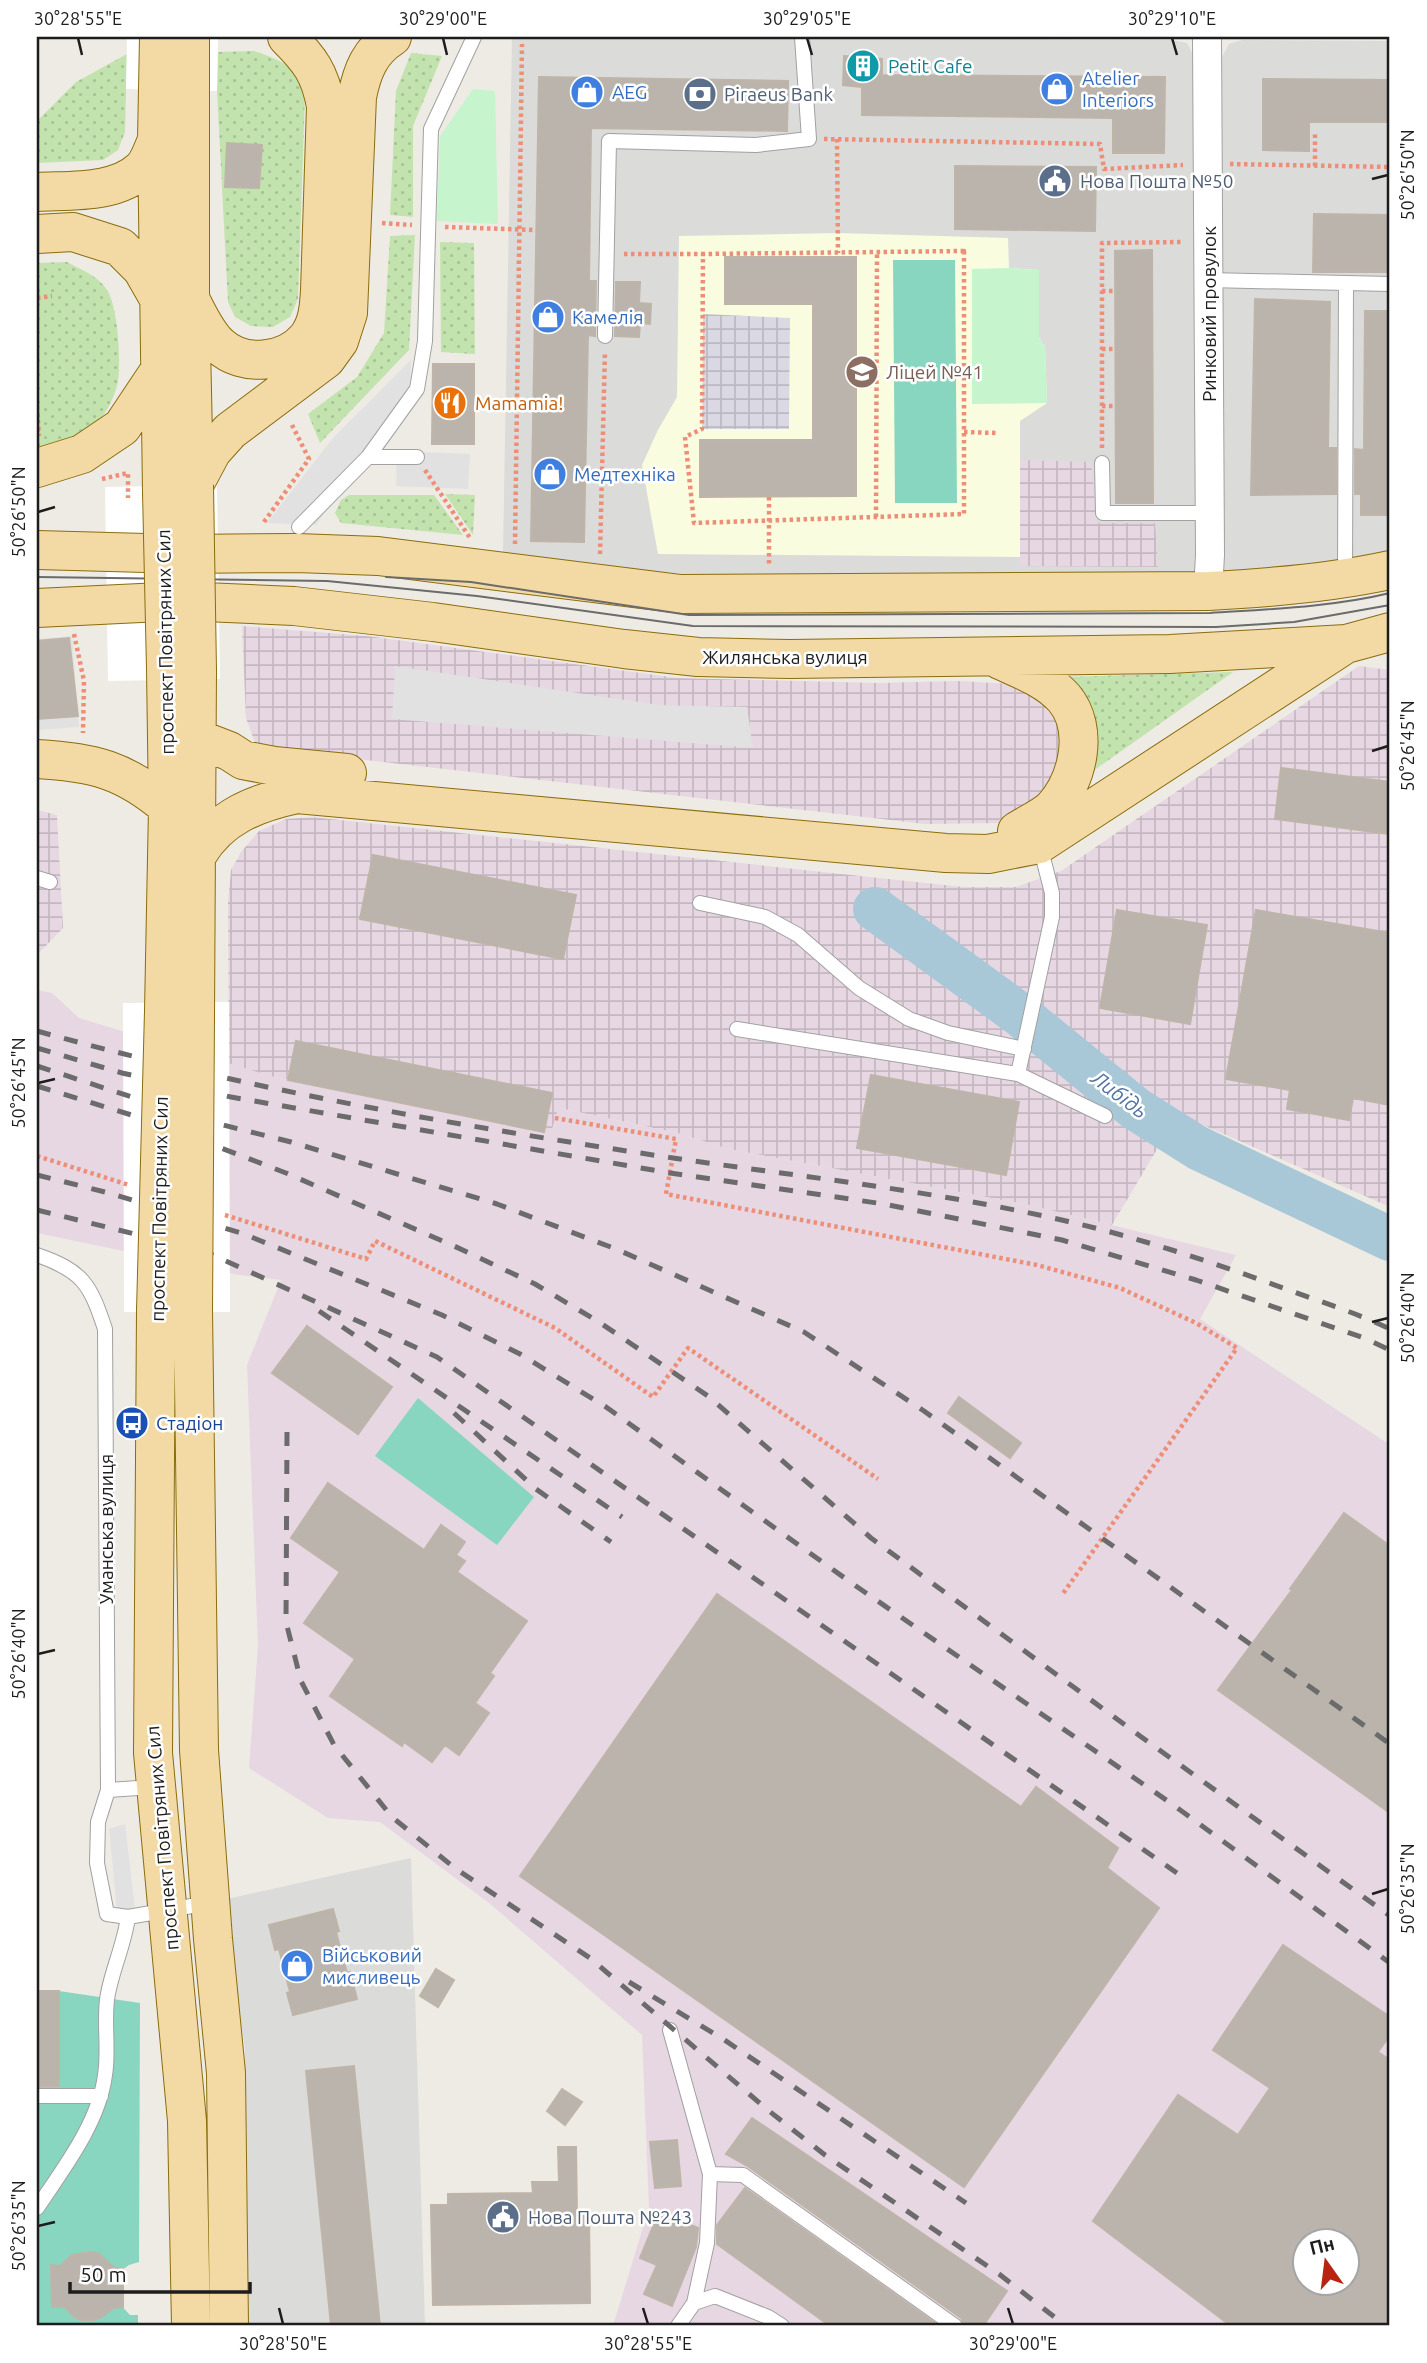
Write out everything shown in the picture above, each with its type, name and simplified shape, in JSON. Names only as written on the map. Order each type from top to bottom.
[{"type":"main road","points":[[159,37],[173,90]]},
{"type":"main road","points":[[173,90],[190,37]]},
{"type":"main road","points":[[37,234],[72,232],[120,247],[206,328],[218,344],[236,358],[263,360],[288,353],[307,337],[317,317],[326,106],[321,81],[309,59],[287,37]]},
{"type":"main road","points":[[162,492],[212,451],[230,431],[326,359],[339,341],[348,313],[357,97],[361,76],[368,60],[392,37]]},
{"type":"main road","name":"проспект Повітряних Сил","points":[[173,90],[157,140],[174,298],[160,370],[162,492],[181,670],[198,739],[197,855],[180,1014]]},
{"type":"main road","name":"проспект Повітряних Сил","points":[[162,492],[174,298],[173,90]]},
{"type":"main road","points":[[37,192],[97,188],[129,179],[144,167],[157,140]]},
{"type":"main road","points":[[38,456],[82,454],[122,427],[160,370]]},
{"type":"main road","points":[[37,550],[378,556],[681,594],[1208,591],[1345,580],[1390,570]]},
{"type":"main road","name":"Жилянська вулиця","points":[[37,608],[182,601],[294,606],[698,657],[790,659],[1170,654],[1346,644],[1390,632]]},
{"type":"main road","points":[[197,855],[204,843],[230,818],[262,802],[297,794],[946,853],[988,854],[1039,844],[1346,644]]},
{"type":"main road","points":[[198,739],[229,751],[243,760],[274,766],[892,830],[967,834],[1016,831],[1052,808],[1073,775],[1079,746],[1076,726],[1065,700],[1045,681],[992,656]]},
{"type":"main road","name":"проспект Повітряних Сил","points":[[181,670],[168,807],[180,1014],[174,1310],[153,1706],[155,1787],[181,2033],[187,2121],[191,2326]]},
{"type":"main road","points":[[40,759],[89,765],[126,776],[168,807]]},
{"type":"main road","name":"проспект Повітряних Сил","points":[[174,1310],[199,1750],[226,2073],[229,2326]]},
{"type":"street","name":"Ринковий провулок","points":[[1208,37],[1208,591]]},
{"type":"lane","points":[[299,527],[368,457],[417,389],[425,341],[431,130],[474,37]]},
{"type":"lane","points":[[605,336],[609,141],[756,145],[809,139],[802,37]]},
{"type":"lane","points":[[1208,280],[1390,284]]},
{"type":"lane","points":[[1345,580],[1346,283]]},
{"type":"lane","points":[[368,457],[417,457]]},
{"type":"lane","points":[[1102,463],[1103,513],[1209,513]]},
{"type":"lane","points":[[1018,1074],[1052,917],[1052,893],[1039,844]]},
{"type":"lane","points":[[700,903],[765,917],[797,935],[859,988],[909,1019],[948,1033],[1026,1042]]},
{"type":"lane","points":[[737,1029],[1018,1074],[1105,1116]]},
{"type":"lane","name":"Уманська вулиця","points":[[37,1255],[60,1263],[83,1279],[105,1329],[108,1790],[98,1822],[97,1863],[107,1914],[128,1917]]},
{"type":"lane","points":[[108,1790],[155,1787]]},
{"type":"lane","points":[[37,2208],[76,2151],[101,2096],[106,2074],[107,1998],[125,1939],[128,1917],[210,1903]]},
{"type":"lane","points":[[670,2030],[710,2174],[707,2243],[694,2303],[678,2326]]},
{"type":"lane","points":[[37,2095],[101,2096]]},
{"type":"lane","points":[[710,2174],[743,2175],[955,2326]]},
{"type":"lane","points":[[694,2303],[715,2296],[768,2317],[782,2326]]},
{"type":"path","points":[[515,545],[522,44]]},
{"type":"path","points":[[1315,132],[1315,166]]},
{"type":"path","points":[[809,139],[1100,144],[1104,169],[1208,164],[1390,167]]},
{"type":"path","points":[[837,139],[838,253]]},
{"type":"path","points":[[382,223],[536,230]]},
{"type":"path","points":[[1102,463],[1102,243],[1208,241]]},
{"type":"path","points":[[607,254],[964,251],[964,514],[694,523],[685,437],[702,429],[703,254]]},
{"type":"path","points":[[876,517],[877,253]]},
{"type":"path","points":[[1102,291],[1115,291]]},
{"type":"path","points":[[37,298],[52,296]]},
{"type":"path","points":[[600,554],[605,336]]},
{"type":"path","points":[[1102,348],[1115,349]]},
{"type":"path","points":[[37,406],[38,456]]},
{"type":"path","points":[[1102,406],[1115,406]]},
{"type":"path","points":[[259,529],[309,459],[288,417]]},
{"type":"path","points":[[964,432],[997,433]]},
{"type":"path","points":[[417,457],[472,540]]},
{"type":"path","points":[[128,473],[162,492]]},
{"type":"path","points":[[769,497],[769,565]]},
{"type":"path","points":[[73,630],[84,681],[83,743]]},
{"type":"path","points":[[555,1118],[676,1139],[666,1194],[1037,1265],[1120,1288],[1196,1323],[1237,1348],[1062,1595]]},
{"type":"path","points":[[37,1156],[137,1188]]},
{"type":"path","points":[[213,1211],[366,1259],[375,1241],[555,1328],[653,1397],[688,1348],[878,1479]]},
{"type":"shaded area","points":[[512,37],[1172,40],[1187,43],[1194,57],[1196,579],[927,580],[682,574],[503,555]]},
{"type":"shaded area","points":[[1242,40],[1390,41],[1390,557],[1223,576],[1222,57],[1229,44]]},
{"type":"shaded area","name":"Ліцей №41","points":[[838,233],[1008,238],[1009,268],[1039,270],[1039,337],[1045,347],[1047,403],[1020,421],[1020,557],[658,554],[642,465],[677,397],[679,236]]},
{"type":"shaded area","points":[[703,314],[790,318],[789,429],[702,429]]},
{"type":"shaded area","points":[[411,360],[410,388],[316,525],[267,523],[333,438]]},
{"type":"shaded area","points":[[397,451],[470,454],[468,489],[396,486]]},
{"type":"shaded area","points":[[1020,460],[1091,462],[1097,523],[1155,523],[1158,567],[1020,566]]},
{"type":"shaded area","points":[[242,626],[367,636],[678,678],[1014,684],[1050,707],[1063,734],[1065,770],[1041,809],[1004,823],[925,824],[331,756],[255,743],[246,718]]},
{"type":"shaded area","points":[[72,636],[79,727],[37,730],[37,639]]},
{"type":"shaded area","points":[[395,666],[659,705],[747,707],[753,748],[392,719]]},
{"type":"shaded area","points":[[1359,666],[1390,670],[1390,1207],[1178,1114],[1112,1225],[1024,1204],[728,1149],[677,1133],[559,1108],[551,1133],[274,1077],[229,1065],[228,902],[231,870],[241,852],[259,831],[286,819],[312,817],[963,887],[1016,887],[1061,871]]},
{"type":"shaded area","points":[[37,810],[57,815],[63,928],[37,955]]},
{"type":"shaded area","points":[[37,990],[52,993],[79,1018],[274,1077],[551,1133],[558,1108],[677,1133],[728,1149],[1024,1204],[1236,1255],[1200,1319],[1390,1445],[1390,2326],[613,2326],[649,2208],[642,2035],[489,1903],[380,1822],[328,1818],[249,1768],[258,1646],[247,1365],[281,1280],[239,1275],[37,1233]]},
{"type":"shaded area","points":[[125,1824],[135,1909],[117,1911],[109,1829]]},
{"type":"shaded area","points":[[411,1858],[425,2326],[235,2326],[245,2048],[222,1900]]},
{"type":"green space","points":[[254,51],[273,58],[292,71],[305,95],[298,299],[290,317],[273,327],[251,326],[235,317],[228,302],[217,91],[218,52]]},
{"type":"green space","points":[[411,53],[442,56],[413,126],[413,217],[390,215],[396,91]]},
{"type":"green space","points":[[127,54],[125,132],[118,150],[103,160],[37,163],[37,121],[76,82]]},
{"type":"green space","points":[[473,89],[495,91],[498,224],[437,221],[440,136]]},
{"type":"green space","points":[[415,235],[409,350],[320,443],[308,414],[357,377],[384,333],[390,236]]},
{"type":"green space","points":[[440,242],[474,243],[475,354],[441,352]]},
{"type":"green space","points":[[893,260],[955,260],[957,503],[895,503]]},
{"type":"green space","points":[[67,262],[99,281],[111,298],[118,337],[118,377],[109,406],[90,429],[84,434],[37,449],[37,263]]},
{"type":"green space","points":[[972,269],[1039,270],[1039,337],[1045,347],[1047,403],[972,404]]},
{"type":"green space","points":[[445,494],[475,495],[473,535]]},
{"type":"green space","points":[[349,495],[434,495],[463,535],[341,523],[335,513],[341,500]]},
{"type":"green space","points":[[1233,672],[1086,776],[1064,677]]},
{"type":"green space","points":[[418,1398],[534,1497],[497,1545],[375,1456]]},
{"type":"green space","points":[[37,1991],[59,1991],[140,2003],[139,2262],[118,2273],[117,2301],[130,2315],[138,2315],[138,2326],[37,2326]]},
{"type":"pier","points":[[127,37],[218,37],[217,91],[126,89]]},
{"type":"pier","points":[[217,485],[220,679],[108,681],[105,487]]},
{"type":"pier","points":[[229,1002],[230,1312],[124,1312],[123,1003]]},
{"type":"building","points":[[844,56],[882,59],[882,75],[1165,77],[1164,153],[1113,153],[1113,118],[862,115],[862,87],[843,85]]},
{"type":"building","points":[[539,77],[788,81],[787,131],[591,128],[589,281],[596,281],[595,336],[588,335],[584,542],[531,541]]},
{"type":"building","points":[[1263,79],[1390,80],[1390,122],[1309,122],[1309,151],[1263,150]]},
{"type":"building","points":[[227,143],[262,145],[259,188],[225,187]]},
{"type":"building","points":[[955,166],[1096,167],[1095,231],[955,229]]},
{"type":"building","points":[[1314,214],[1390,215],[1390,272],[1313,272]]},
{"type":"building","points":[[1152,250],[1153,503],[1116,503],[1115,251]]},
{"type":"building","points":[[725,257],[856,257],[856,496],[700,497],[700,440],[813,440],[813,304],[725,304]]},
{"type":"building","points":[[616,282],[640,282],[639,303],[651,304],[650,324],[640,323],[639,337],[615,336]]},
{"type":"building","points":[[1255,299],[1330,302],[1328,448],[1336,448],[1336,494],[1251,495]]},
{"type":"building","points":[[1365,311],[1390,311],[1390,515],[1361,515],[1361,494],[1355,494],[1355,449],[1364,450]]},
{"type":"building","points":[[433,364],[474,364],[474,444],[432,444]]},
{"type":"building","points":[[69,638],[78,716],[37,719],[37,641]]},
{"type":"building","points":[[1281,768],[1390,782],[1390,834],[1275,819]]},
{"type":"building","points":[[373,855],[576,895],[563,959],[360,919]]},
{"type":"building","points":[[1117,910],[1207,925],[1190,1024],[1100,1008]]},
{"type":"building","points":[[1256,910],[1390,933],[1390,1105],[1353,1098],[1349,1120],[1287,1109],[1290,1090],[1226,1079]]},
{"type":"building","points":[[296,1041],[552,1093],[544,1132],[288,1080]]},
{"type":"building","points":[[871,1075],[1019,1102],[1006,1175],[857,1148]]},
{"type":"building","points":[[307,1326],[392,1387],[358,1434],[272,1373]]},
{"type":"building","points":[[959,1397],[1021,1443],[1010,1458],[948,1413]]},
{"type":"building","points":[[328,1483],[424,1550],[441,1525],[465,1542],[456,1555],[465,1561],[457,1572],[527,1621],[490,1673],[494,1676],[475,1703],[489,1713],[459,1755],[445,1745],[432,1762],[404,1742],[402,1746],[330,1696],[355,1659],[304,1623],[340,1572],[291,1538]]},
{"type":"building","points":[[1344,1513],[1390,1546],[1390,1813],[1218,1690],[1292,1590],[1290,1589]]},
{"type":"building","points":[[717,1594],[1021,1807],[1036,1787],[1118,1848],[1107,1868],[1159,1908],[964,2187],[520,1876]]},
{"type":"building","points":[[333,1909],[339,1931],[336,1932],[357,1999],[293,2015],[279,1949],[275,1950],[269,1925]]},
{"type":"building","points":[[1283,1945],[1390,2017],[1390,2035],[1378,2052],[1390,2060],[1390,2326],[1231,2326],[1093,2221],[1178,2095],[1238,2135],[1270,2088],[1213,2050]]},
{"type":"building","points":[[436,1969],[454,1980],[438,2007],[420,1996]]},
{"type":"building","points":[[37,1991],[59,1991],[59,2086],[37,2086]]},
{"type":"building","points":[[354,2066],[380,2326],[331,2326],[306,2071]]},
{"type":"building","points":[[562,2089],[582,2102],[565,2125],[547,2111]]},
{"type":"building","points":[[752,2118],[1007,2291],[983,2326],[965,2326],[961,2318],[749,2167],[726,2154]]},
{"type":"building","points":[[677,2140],[681,2186],[655,2188],[650,2142]]},
{"type":"building","points":[[558,2147],[576,2147],[577,2214],[589,2214],[590,2303],[433,2305],[431,2205],[448,2205],[448,2194],[533,2193],[532,2182],[559,2182]]},
{"type":"building","points":[[745,2188],[939,2326],[830,2326],[717,2244],[717,2225]]},
{"type":"building","points":[[659,2212],[698,2228],[696,2247],[672,2306],[644,2294],[657,2265],[640,2258]]},
{"type":"building","points":[[92,2252],[99,2254],[115,2268],[123,2269],[123,2307],[113,2308],[94,2320],[81,2320],[65,2307],[52,2307],[51,2265],[60,2266],[72,2255]]},
{"type":"waterway","name":"Либідь","points":[[875,909],[1019,1014],[1136,1109],[1198,1148],[1390,1239]]},
{"type":"tram line","points":[[37,577],[327,581],[477,596],[693,626],[1216,627],[1294,622],[1390,605]]},
{"type":"tram line","points":[[386,577],[471,582],[689,615],[1210,613],[1278,609],[1390,593]]},
{"type":"railway","points":[[37,1031],[194,1071],[433,1119],[1017,1210],[1122,1235],[1205,1261],[1339,1308],[1390,1329]]},
{"type":"railway","points":[[37,1048],[122,1073],[231,1097],[670,1173],[884,1204],[1062,1240],[1196,1280],[1364,1338],[1390,1350]]},
{"type":"railway","points":[[37,1066],[199,1119],[291,1142],[497,1204],[616,1249],[804,1332],[924,1411],[1390,1744]]},
{"type":"railway","points":[[37,1086],[151,1121],[286,1173],[535,1284],[599,1322],[708,1396],[871,1538],[1390,1916]]},
{"type":"railway","points":[[37,1175],[109,1193],[244,1234],[442,1315],[520,1354],[606,1407],[853,1584],[1172,1804],[1390,1963]]},
{"type":"railway","points":[[37,1210],[204,1251],[437,1357],[1187,1880]]},
{"type":"railway","points":[[319,1311],[622,1517]]},
{"type":"railway","points":[[454,1413],[536,1489],[611,1542]]},
{"type":"railway","points":[[287,1432],[286,1622],[301,1681],[334,1745],[392,1817],[456,1869],[590,1958],[769,2111],[825,2155],[999,2274],[1066,2326]]},
{"type":"railway","points":[[629,1982],[723,2039],[966,2203]]},
{"type":"place","name":"Petit Cafe","points":[[863,66]]},
{"type":"place","name":"Atelier Interiors","points":[[1057,89]]},
{"type":"place","name":"AEG","points":[[587,92]]},
{"type":"place","name":"Piraeus Bank","points":[[700,94]]},
{"type":"place","name":"Нова Пошта №50","points":[[1055,181]]},
{"type":"place","name":"Камелія","points":[[548,317]]},
{"type":"place","name":"Ліцей №41","points":[[862,372]]},
{"type":"place","name":"Mamamia!","points":[[450,403]]},
{"type":"place","name":"Медтехніка","points":[[550,474]]},
{"type":"place","name":"Стадіон","points":[[132,1423]]},
{"type":"place","name":"Військовий мисливець","points":[[297,1966]]},
{"type":"place","name":"Нова Пошта №243","points":[[503,2217]]}]
